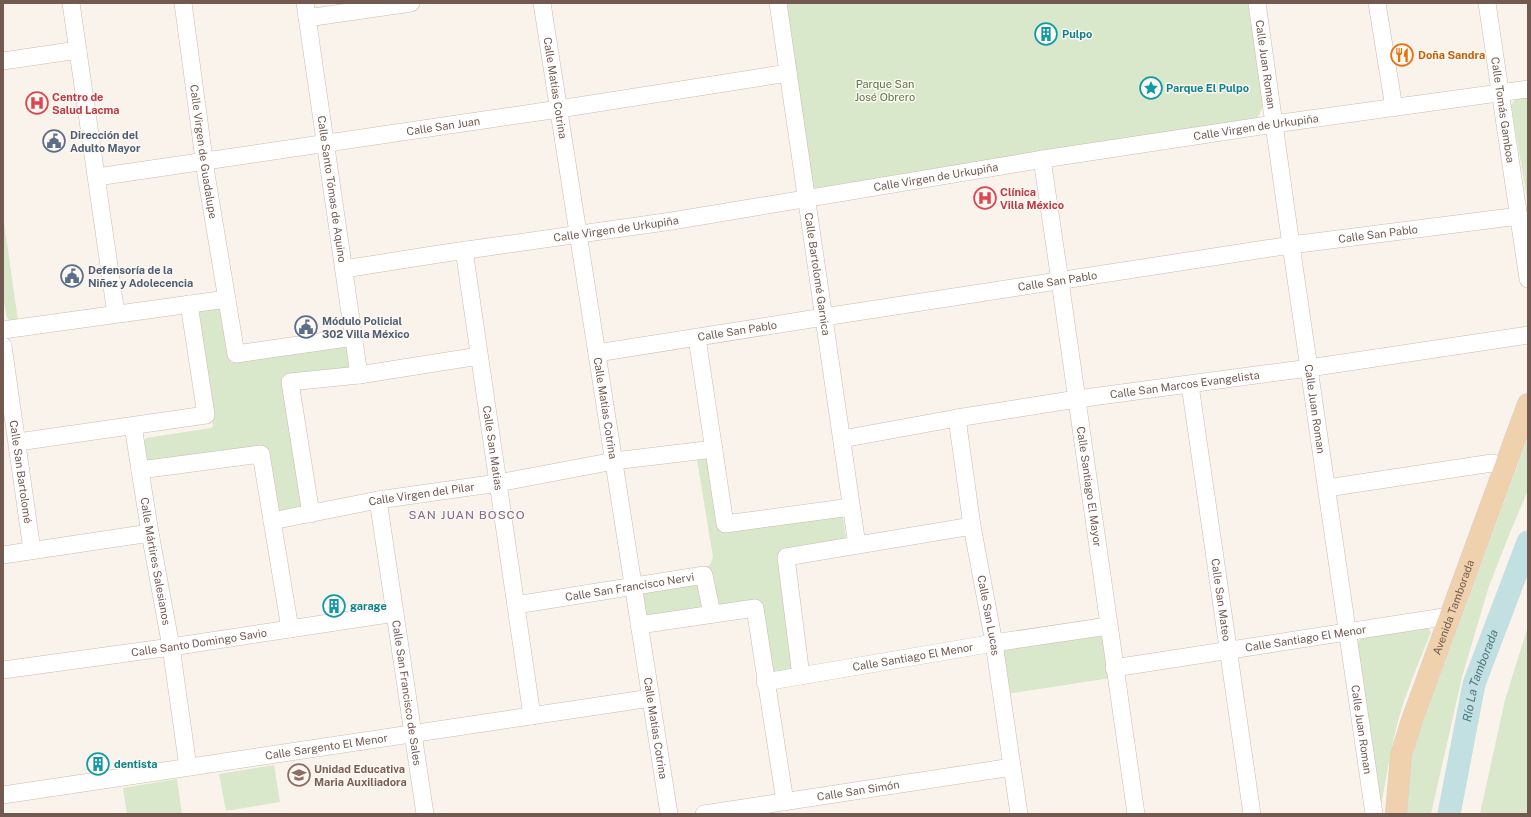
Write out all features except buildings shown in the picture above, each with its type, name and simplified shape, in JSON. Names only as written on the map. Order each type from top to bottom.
[{"type":"main road","name":"Avenida Tamborada","points":[[1396,814],[1401,755],[1412,720],[1528,404]]},
{"type":"street","points":[[71,3],[116,314]]},
{"type":"street","name":"Calle Virgen de Guadalupe","points":[[183,3],[205,160],[236,354],[354,337]]},
{"type":"street","points":[[306,11],[411,3]]},
{"type":"street","name":"Calle Matías Cotrina","points":[[542,3],[669,814]]},
{"type":"street","name":"Calle Bartolomé Garnica","points":[[778,3],[857,545]]},
{"type":"street","name":"Calle Juan Roman","points":[[1257,3],[1374,814]]},
{"type":"street","points":[[1377,3],[1394,108]]},
{"type":"street","name":"Calle Tomás Gamboa","points":[[1487,3],[1528,279]]},
{"type":"street","name":"Calle Santo Tómas de Aquino","points":[[306,11],[360,375]]},
{"type":"street","points":[[3,61],[78,50]]},
{"type":"street","name":"Calle San Juan","points":[[97,177],[326,142],[559,109],[788,73]]},
{"type":"street","name":"Calle Virgen de Urkupiña","points":[[344,269],[464,250],[672,221],[1042,159],[1274,124],[1528,89]]},
{"type":"street","name":"Calle Santiago El Mayor","points":[[1042,159],[1136,814]]},
{"type":"street","name":"Calle San Pablo","points":[[597,353],[1291,245],[1519,216]]},
{"type":"street","name":"Calle San Matias","points":[[464,250],[532,716]]},
{"type":"street","points":[[3,330],[227,299]]},
{"type":"street","points":[[18,442],[206,415],[189,304]]},
{"type":"street","name":"Calle San Marcos Evangelista","points":[[842,439],[957,418],[1309,368],[1528,334]]},
{"type":"street","points":[[697,338],[725,524],[851,507]]},
{"type":"street","name":"Calle San Bartolomé","points":[[3,346],[18,442],[32,550]]},
{"type":"street","points":[[311,514],[290,382],[360,375],[479,356]]},
{"type":"street","name":"Calle San Mateo","points":[[1190,385],[1252,814]]},
{"type":"street","name":"Calle San Lucas","points":[[957,418],[972,526],[994,643],[1018,814]]},
{"type":"street","name":"Calle Mártires Salesianos","points":[[133,426],[150,533],[171,647],[188,767]]},
{"type":"street","name":"Calle Virgen del Pilar","points":[[272,521],[378,500],[498,483],[614,462],[714,450]]},
{"type":"street","points":[[140,470],[260,454],[290,629]]},
{"type":"street","points":[[1326,488],[1492,463],[1505,466]]},
{"type":"street","name":"Calle San Francisco de Sales","points":[[378,500],[425,814]]},
{"type":"street","points":[[800,676],[786,557],[972,526]]},
{"type":"street","points":[[3,555],[150,533]]},
{"type":"street","name":"Calle San Francisco Nervi","points":[[516,605],[704,575],[712,614]]},
{"type":"street","points":[[639,625],[755,608],[765,682],[785,802]]},
{"type":"street","name":"Calle Santo Domingo Savio","points":[[3,670],[171,647],[395,612]]},
{"type":"street","name":"Calle Santiago El Menor","points":[[1114,668],[1450,616]]},
{"type":"street","name":"Calle Santiago El Menor","points":[[765,682],[994,643],[1108,626]]},
{"type":"street","name":"Calle Sargento El Menor","points":[[3,795],[651,698]]},
{"type":"street","name":"Calle San Simón","points":[[704,814],[1012,767]]},
{"type":"green space","name":"Parque San José Obrero","points":[[783,3],[1248,3],[1263,106],[1259,115],[1255,119],[815,188],[813,186]]},
{"type":"green space","points":[[1528,95],[1528,204],[1511,105],[1518,96]]},
{"type":"green space","points":[[3,215],[18,321],[9,320],[4,303]]},
{"type":"green space","points":[[220,308],[229,359],[232,363],[346,345],[350,368],[289,378],[302,510],[278,518],[266,451],[147,462],[144,442],[146,438],[211,428],[213,426],[198,314],[199,311]]},
{"type":"green space","points":[[1528,437],[1528,490],[1489,586],[1462,677],[1431,814],[1405,814],[1410,765],[1417,738]]},
{"type":"green space","points":[[705,459],[708,461],[720,525],[841,515],[843,517],[846,538],[785,552],[794,669],[772,674],[760,606],[718,607],[703,568],[710,565],[713,557],[697,460]]},
{"type":"green space","points":[[697,579],[706,608],[643,619],[636,591]]},
{"type":"green space","points":[[1528,626],[1528,814],[1480,814],[1505,700]]},
{"type":"green space","points":[[1426,627],[1431,632],[1400,713],[1392,745],[1381,806],[1357,642],[1363,637]]},
{"type":"green space","points":[[1098,636],[1103,637],[1111,678],[1006,694],[1003,652],[1009,648]]},
{"type":"green space","points":[[274,765],[280,802],[226,811],[219,774]]},
{"type":"green space","points":[[177,779],[182,814],[127,814],[123,788]]},
{"type":"waterway","name":"Río La Tamborada","points":[[1449,814],[1474,684],[1528,542]]},
{"type":"place","name":"Pulpo","points":[[1046,34]]},
{"type":"place","name":"Doña Sandra","points":[[1402,55]]},
{"type":"place","name":"Parque El Pulpo","points":[[1151,88]]},
{"type":"place","name":"Centro de Salud Lacma","points":[[37,103]]},
{"type":"place","name":"Dirección del Adulto Mayor","points":[[54,141]]},
{"type":"place","name":"Clínica Villa México","points":[[985,198]]},
{"type":"place","name":"Defensoría de la Niñez y Adolecencia","points":[[72,276]]},
{"type":"place","name":"Módulo Policial 302 Villa México","points":[[306,327]]},
{"type":"place","name":"garage","points":[[334,606]]},
{"type":"place","name":"dentista","points":[[98,764]]},
{"type":"place","name":"Unidad Educativa Maria Auxiliadora","points":[[299,775]]},
{"type":"district","name":"SAN JUAN BOSCO","points":[[467,515]]}]
